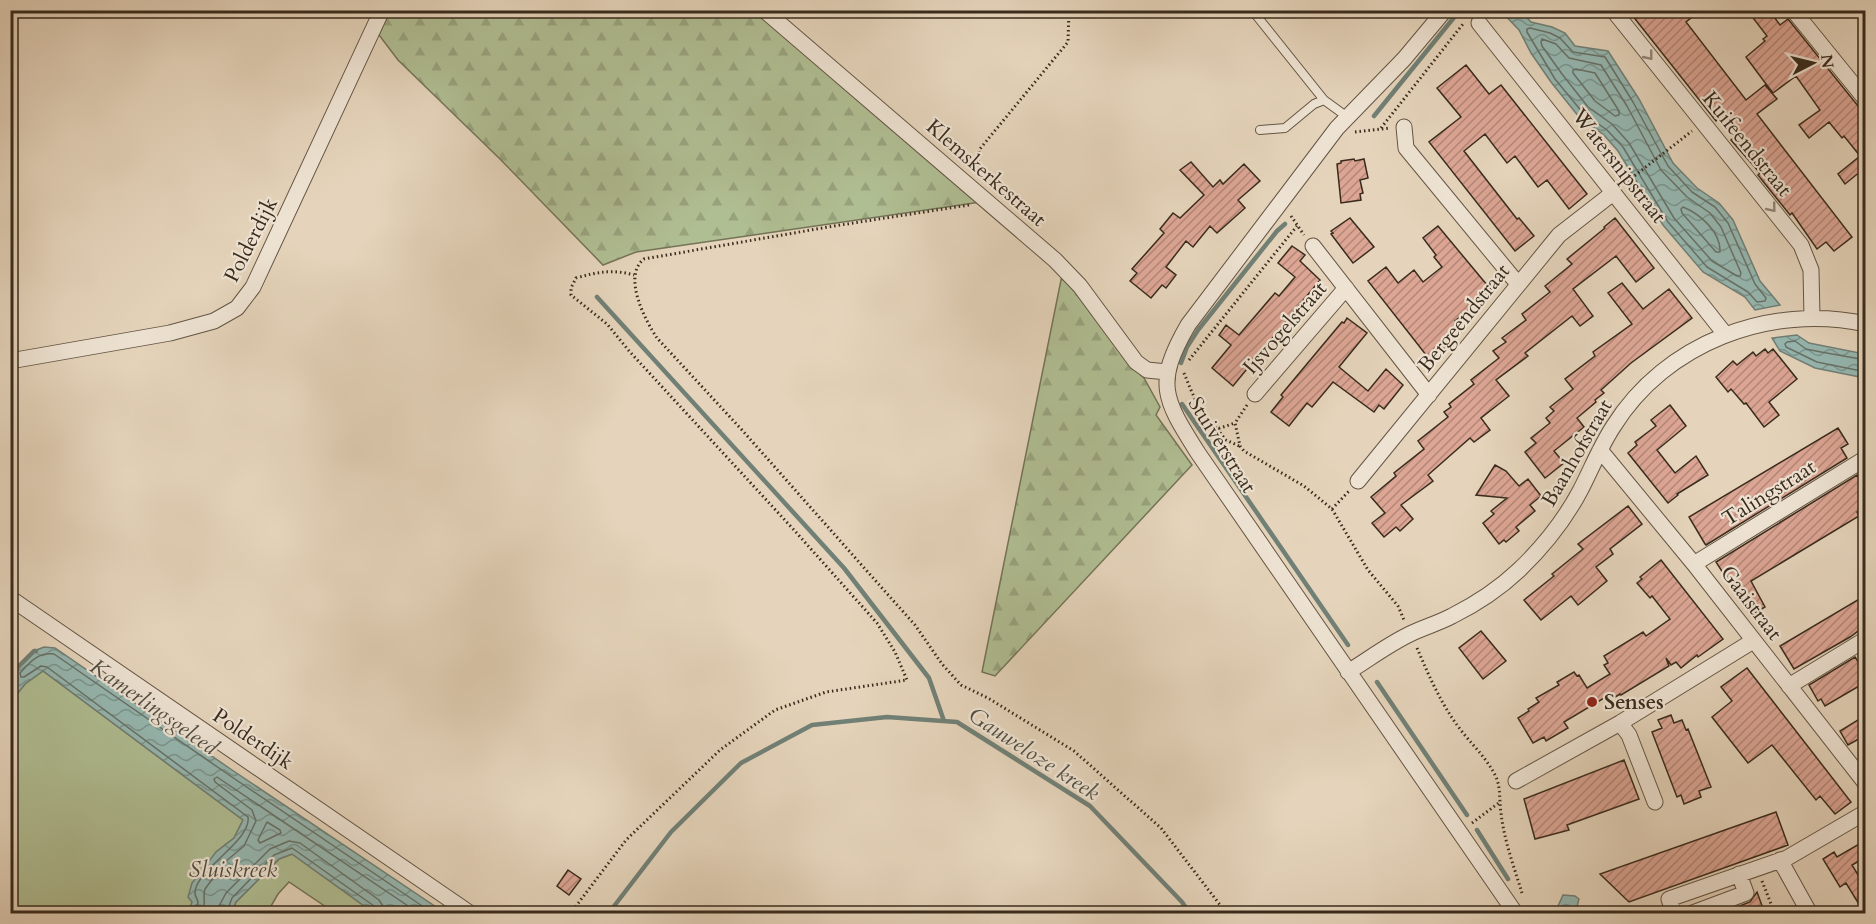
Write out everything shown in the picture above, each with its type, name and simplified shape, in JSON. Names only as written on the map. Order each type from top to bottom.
[{"type":"street","name":"Polderdijk","points":[[10,361],[170,333],[214,321],[237,308],[253,287],[382,10]]},
{"type":"street","name":"Klemskerkestraat","points":[[764,10],[1055,260],[1080,286],[1136,362],[1147,370],[1167,372]]},
{"type":"street","name":"Stuiverstraat","points":[[1445,10],[1404,59],[1346,117],[1188,325],[1177,345],[1167,372],[1167,395],[1173,415],[1459,833],[1520,907]]},
{"type":"street","name":"Kuifeendstraat","points":[[1613,10],[1801,244],[1811,270],[1812,318]]},
{"type":"street","points":[[1793,10],[1866,100]]},
{"type":"street","name":"Watersnipstraat","points":[[1473,22],[1725,334]]},
{"type":"street","points":[[1404,127],[1406,148],[1518,284]]},
{"type":"street","name":"Bergeendstraat","points":[[1358,481],[1559,235],[1613,193]]},
{"type":"street","name":"Ijsvogelstraat","points":[[1313,246],[1429,395]]},
{"type":"street","name":"Ijsvogelstraat","points":[[1255,394],[1346,288]]},
{"type":"street","name":"Baanhofstraat","points":[[1348,672],[1389,645],[1476,603],[1518,571],[1568,513],[1600,450],[1624,411],[1648,383],[1686,354],[1725,334],[1776,321],[1812,318],[1866,324]]},
{"type":"street","name":"Gaaistraat","points":[[1600,450],[1694,564],[1866,784]]},
{"type":"street","name":"Talingstraat","points":[[1694,564],[1866,458]]},
{"type":"street","name":"Polderdijk","points":[[10,598],[471,914]]},
{"type":"street","points":[[1789,686],[1866,639]]},
{"type":"street","points":[[1516,781],[1620,723],[1753,641]]},
{"type":"street","points":[[1620,723],[1629,735],[1655,802]]},
{"type":"street","points":[[1674,914],[1669,899],[1796,853],[1866,812]]},
{"type":"street","points":[[1780,860],[1810,914]]},
{"type":"street","points":[[1690,914],[1746,893],[1739,874]]},
{"type":"lane","points":[[1252,10],[1324,100],[1346,117]]},
{"type":"lane","points":[[1260,130],[1285,128],[1314,104],[1324,100]]},
{"type":"path","points":[[978,163],[979,150],[1068,42],[1069,10]]},
{"type":"path","points":[[1357,131],[1381,128],[1473,22]]},
{"type":"path","points":[[1629,181],[1703,123]]},
{"type":"path","points":[[989,202],[644,259],[637,264],[634,274],[635,288],[646,321],[657,338],[902,610],[961,685],[988,698],[1074,751],[1161,828],[1227,914]]},
{"type":"path","points":[[1291,216],[1313,246]]},
{"type":"path","points":[[1297,226],[1192,355],[1185,374],[1188,386],[1196,401],[1226,440],[1240,446],[1249,455],[1304,486],[1332,508],[1368,570],[1398,606],[1404,621]]},
{"type":"path","points":[[570,914],[626,840],[720,750],[775,710],[826,692],[907,680],[895,652],[877,623],[607,324],[572,295],[571,288],[576,278],[617,270],[634,274]]},
{"type":"path","points":[[1167,372],[1185,374]]},
{"type":"path","points":[[1217,429],[1235,423],[1255,394]]},
{"type":"path","points":[[1235,423],[1240,446]]},
{"type":"path","points":[[1332,508],[1358,481]]},
{"type":"path","points":[[1417,646],[1450,715],[1492,768],[1500,786],[1503,827],[1520,907]]},
{"type":"path","points":[[1459,833],[1500,802]]},
{"type":"path","points":[[1756,868],[1775,914]]},
{"type":"green space","points":[[389,11],[755,11],[981,202],[636,252],[603,265],[500,159],[398,60],[379,35]]},
{"type":"green space","points":[[1062,275],[1131,366],[1144,378],[1160,407],[1156,415],[1192,465],[995,676],[982,672]]},
{"type":"green space","points":[[43,671],[243,820],[234,838],[216,852],[189,910],[172,914],[11,913],[10,702],[25,684]]},
{"type":"green space","points":[[292,854],[374,913],[335,913],[289,882],[278,894],[267,913],[231,914],[236,902],[279,859]]},
{"type":"water","points":[[1501,11],[1521,11],[1531,22],[1565,33],[1575,46],[1608,51],[1639,99],[1673,163],[1697,188],[1719,203],[1733,220],[1760,281],[1780,305],[1755,310],[1745,297],[1703,272],[1663,225],[1618,151],[1604,135],[1579,117],[1531,53],[1519,30]]},
{"type":"water","points":[[1797,335],[1809,343],[1865,354],[1865,378],[1815,368],[1780,351],[1772,338]]},
{"type":"water","name":"Sluiskreek","points":[[44,647],[55,648],[445,913],[374,913],[292,854],[279,859],[236,902],[231,913],[172,913],[183,908],[189,910],[192,902],[188,897],[192,883],[216,852],[234,838],[243,820],[43,671],[25,684],[11,702],[11,675],[34,651]]},
{"type":"water","points":[[1563,895],[1575,896],[1579,899],[1576,910],[1564,913],[1558,906]]},
{"type":"building","points":[[1628,10],[1701,10],[1686,22],[1746,100],[1765,85],[1777,99],[1757,114],[1852,237],[1834,251],[1826,242],[1817,249],[1792,213],[1790,215],[1758,175],[1760,173],[1731,140],[1740,133],[1725,114],[1716,121]]},
{"type":"building","points":[[1747,10],[1769,10],[1780,25],[1788,19],[1858,106],[1866,110],[1866,167],[1845,184],[1838,174],[1860,156],[1829,122],[1809,138],[1799,125],[1820,110],[1796,76],[1773,93],[1746,57],[1765,41],[1763,39],[1767,36]]},
{"type":"building","points":[[1466,65],[1489,94],[1501,85],[1587,194],[1569,209],[1547,180],[1538,187],[1515,156],[1507,163],[1485,134],[1464,151],[1517,219],[1519,218],[1534,236],[1515,251],[1429,142],[1461,117],[1437,88]]},
{"type":"building","points":[[1354,159],[1355,161],[1364,159],[1368,178],[1360,180],[1363,193],[1360,194],[1361,200],[1341,203],[1337,164]]},
{"type":"building","points":[[1191,162],[1213,187],[1220,180],[1223,184],[1244,164],[1260,181],[1238,200],[1245,208],[1217,233],[1210,226],[1193,247],[1186,241],[1166,267],[1176,275],[1166,288],[1162,285],[1151,298],[1130,281],[1137,273],[1132,269],[1164,233],[1160,229],[1173,213],[1180,218],[1204,195],[1180,170]]},
{"type":"building","points":[[1350,218],[1374,247],[1353,263],[1331,234],[1333,233],[1331,231]]},
{"type":"building","points":[[1615,218],[1654,268],[1636,282],[1616,256],[1573,289],[1593,316],[1580,326],[1572,316],[1525,353],[1528,356],[1496,380],[1509,396],[1481,418],[1490,430],[1474,442],[1470,438],[1428,475],[1433,481],[1401,505],[1413,519],[1400,531],[1396,527],[1384,537],[1372,523],[1385,513],[1371,497],[1396,476],[1394,473],[1424,449],[1418,441],[1448,417],[1444,412],[1451,407],[1449,404],[1474,384],[1471,380],[1499,358],[1493,351],[1506,342],[1502,338],[1526,320],[1522,314],[1550,292],[1545,286],[1572,264],[1567,259]]},
{"type":"building","points":[[1438,226],[1492,291],[1455,321],[1462,331],[1450,340],[1452,343],[1430,360],[1368,281],[1386,267],[1398,283],[1414,270],[1423,282],[1442,267],[1423,238]]},
{"type":"building","points":[[1292,246],[1305,255],[1300,261],[1320,280],[1233,386],[1212,368],[1231,345],[1219,335],[1226,325],[1239,335],[1275,293],[1279,296],[1295,277],[1278,263]]},
{"type":"building","points":[[1622,283],[1643,309],[1669,289],[1692,318],[1631,363],[1601,390],[1604,393],[1577,418],[1584,427],[1554,451],[1564,463],[1545,478],[1525,452],[1536,443],[1531,438],[1550,423],[1546,418],[1554,411],[1550,407],[1573,389],[1565,379],[1595,356],[1593,352],[1632,324],[1608,293]]},
{"type":"building","points":[[1347,318],[1367,333],[1339,367],[1368,391],[1386,369],[1403,385],[1384,409],[1379,405],[1374,412],[1333,382],[1312,407],[1307,403],[1289,426],[1271,412],[1283,397],[1281,395]]},
{"type":"building","points":[[1765,349],[1768,353],[1773,349],[1797,379],[1769,402],[1779,415],[1764,427],[1746,403],[1744,404],[1731,389],[1728,392],[1716,377],[1733,361],[1737,365],[1753,352],[1756,356]]},
{"type":"building","points":[[1670,405],[1686,426],[1657,450],[1675,473],[1696,456],[1708,475],[1677,494],[1668,503],[1628,453],[1637,445],[1635,442],[1656,426],[1651,420]]},
{"type":"building","points":[[1838,428],[1848,444],[1841,448],[1847,458],[1705,544],[1689,517]]},
{"type":"building","points":[[1495,465],[1506,471],[1519,486],[1528,479],[1541,496],[1530,505],[1535,511],[1516,527],[1519,531],[1506,542],[1504,540],[1499,544],[1483,523],[1494,514],[1491,511],[1507,498],[1476,495]]},
{"type":"building","points":[[1857,475],[1866,488],[1866,507],[1857,512],[1859,516],[1751,581],[1765,607],[1755,613],[1738,583],[1732,587],[1716,562]]},
{"type":"building","points":[[1628,506],[1642,524],[1610,549],[1613,554],[1596,567],[1607,581],[1578,605],[1571,596],[1541,620],[1524,600],[1583,549],[1578,544]]},
{"type":"building","points":[[1661,560],[1723,639],[1681,668],[1676,662],[1671,665],[1666,658],[1669,666],[1621,695],[1612,699],[1609,695],[1564,722],[1568,728],[1546,741],[1544,737],[1533,743],[1518,718],[1539,702],[1536,698],[1559,685],[1557,682],[1574,672],[1577,676],[1579,675],[1587,688],[1610,674],[1604,665],[1608,663],[1604,656],[1643,632],[1646,636],[1670,619],[1652,596],[1650,598],[1637,583],[1642,579],[1640,577]]},
{"type":"building","points":[[1866,595],[1866,625],[1850,637],[1794,669],[1780,646]]},
{"type":"building","points":[[1481,631],[1506,661],[1483,679],[1459,648]]},
{"type":"building","points":[[1855,657],[1861,666],[1866,663],[1866,682],[1825,706],[1821,699],[1818,701],[1809,685]]},
{"type":"building","points":[[1747,668],[1851,802],[1835,814],[1820,796],[1816,800],[1772,745],[1748,763],[1712,717],[1732,701],[1721,687]]},
{"type":"building","points":[[1671,715],[1674,723],[1682,720],[1686,730],[1688,729],[1711,787],[1699,791],[1701,797],[1684,804],[1681,795],[1677,797],[1652,732],[1662,728],[1658,720]]},
{"type":"building","points":[[1866,715],[1866,735],[1848,745],[1840,731]]},
{"type":"building","points":[[1624,760],[1639,799],[1567,825],[1569,830],[1535,839],[1524,799]]},
{"type":"building","points":[[1776,812],[1788,845],[1629,902],[1600,874]]},
{"type":"building","points":[[1866,840],[1866,857],[1852,865],[1866,888],[1865,914],[1846,883],[1840,887],[1823,859],[1834,852],[1837,857]]},
{"type":"building","points":[[568,870],[581,879],[569,895],[557,886]]},
{"type":"building","points":[[1757,892],[1765,914],[1719,914],[1750,902]]},
{"type":"waterway","points":[[1374,116],[1460,10]]},
{"type":"waterway","points":[[1181,363],[1187,347],[1198,330],[1285,224]]},
{"type":"waterway","points":[[597,297],[844,568],[929,678],[944,721]]},
{"type":"waterway","points":[[1182,404],[1348,645]]},
{"type":"waterway","name":"Kamerlingsgeleed","points":[[10,675],[36,651]]},
{"type":"waterway","points":[[1377,682],[1467,815]]},
{"type":"waterway","name":"Gauweloze kreek","points":[[608,914],[671,832],[741,763],[812,725],[887,717],[957,722],[1090,806],[1182,902],[1190,914]]},
{"type":"waterway","points":[[1477,830],[1508,879]]},
{"type":"place","name":"Senses","points":[[1592,702]]}]
